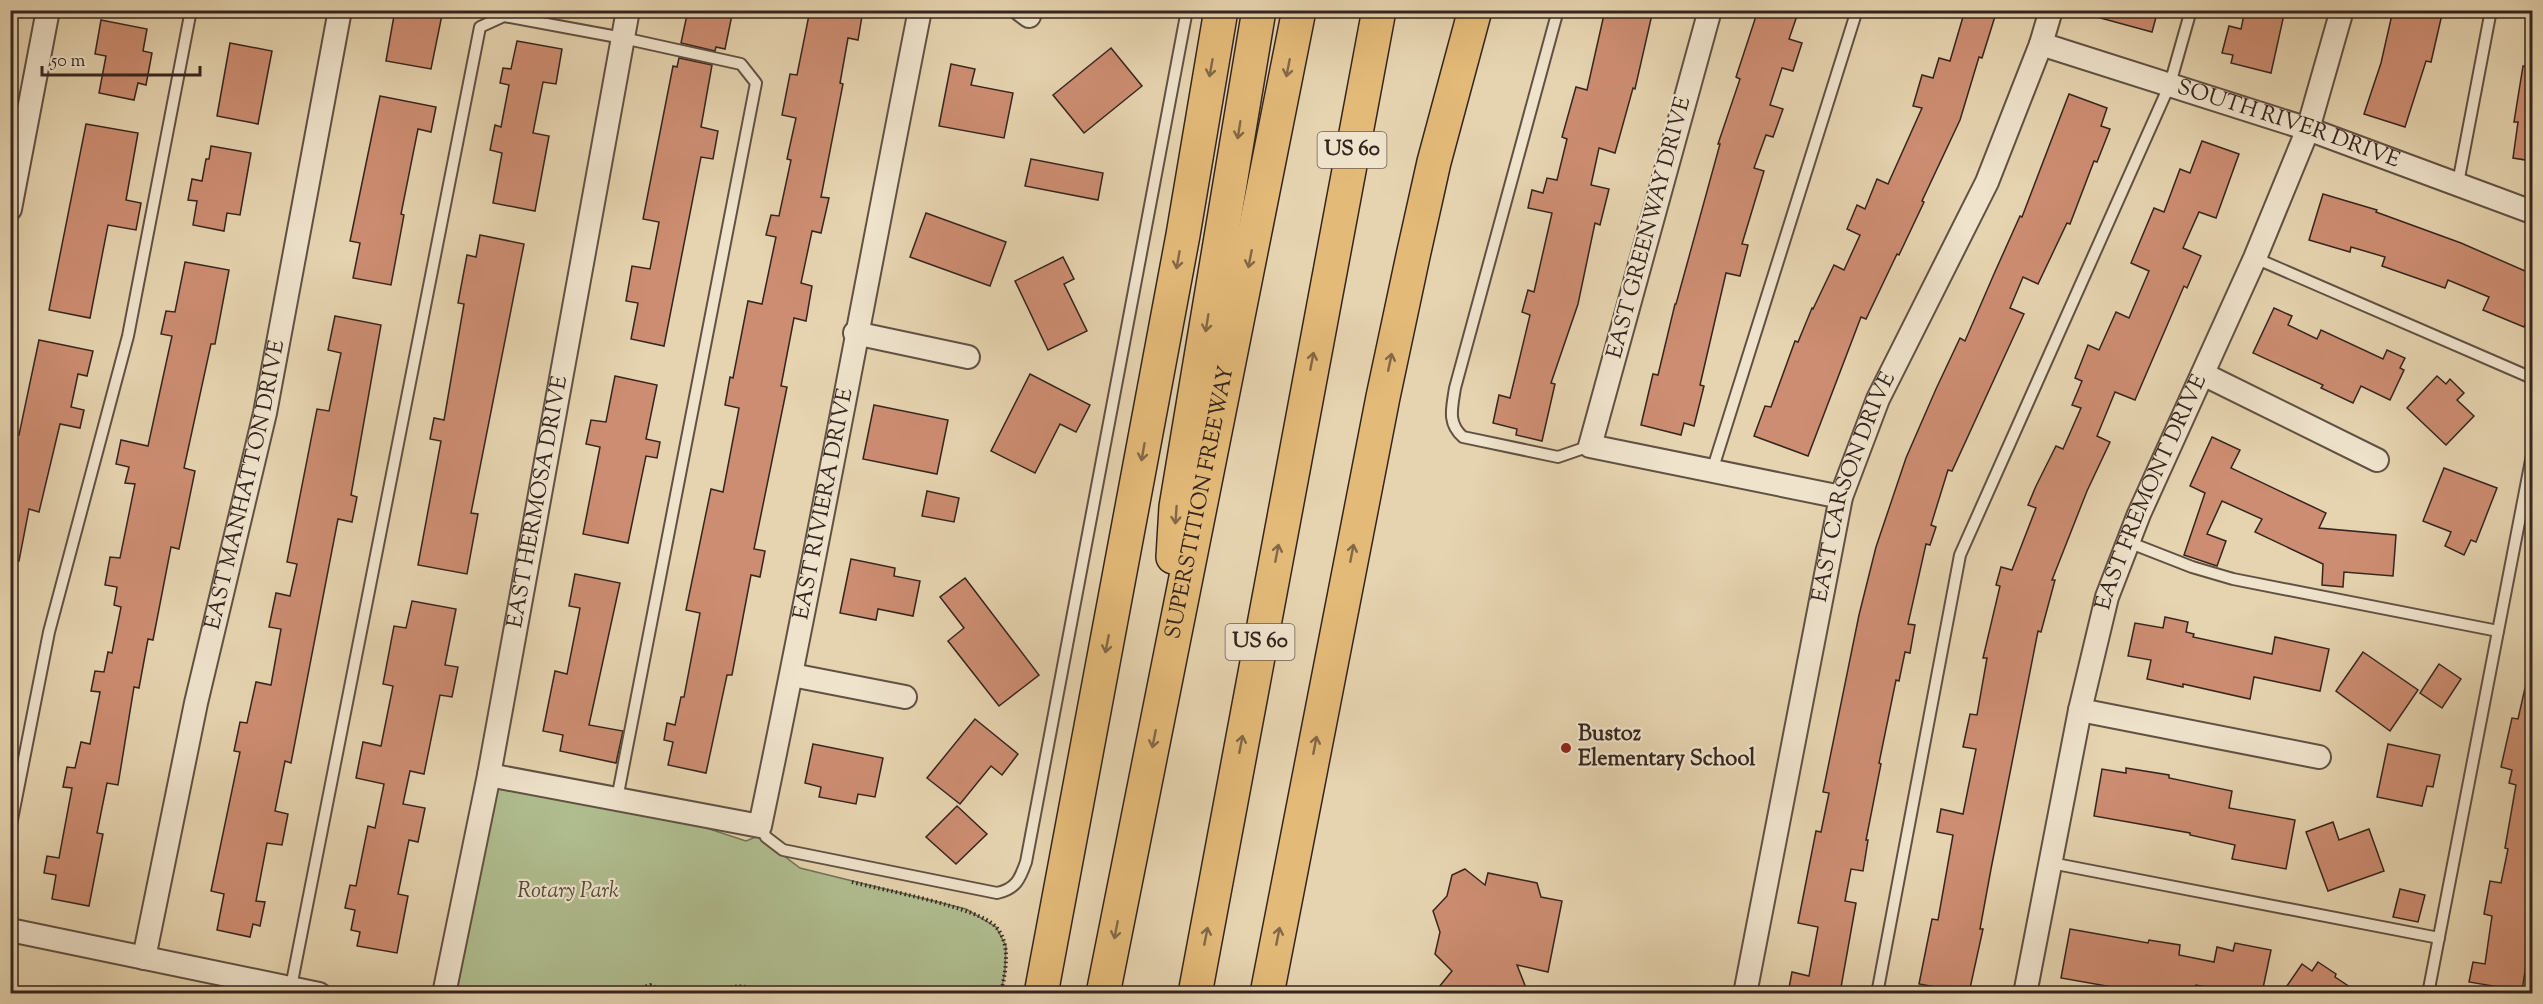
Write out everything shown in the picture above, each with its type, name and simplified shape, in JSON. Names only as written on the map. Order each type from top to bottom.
[{"type":"highway","points":[[1041,993],[1183,235],[1221,10]]},
{"type":"highway","points":[[1165,681],[1176,507],[1259,10]]},
{"type":"highway","name":"SUPERSTITION FREEWAY","points":[[1103,993],[1299,10]]},
{"type":"highway","name":"US 60","points":[[1195,993],[1379,10]]},
{"type":"highway","points":[[1326,290],[1396,10]]},
{"type":"highway","points":[[1267,993],[1394,343],[1434,162],[1476,10]]},
{"type":"street","points":[[10,209],[48,10]]},
{"type":"street","name":"EAST MANHATTON DRIVE","points":[[144,957],[196,703],[265,413],[340,10]]},
{"type":"street","name":"EAST HERMOSA DRIVE","points":[[444,993],[489,775],[628,10]]},
{"type":"street","name":"EAST RIVIERA DRIVE","points":[[760,826],[792,675],[855,333],[920,10]]},
{"type":"street","name":"EAST GREENWAY DRIVE","points":[[1590,446],[1710,10]]},
{"type":"street","name":"EAST CARSON DRIVE","points":[[1745,993],[1841,497],[1878,399],[1986,182],[2042,44],[2051,10]]},
{"type":"street","name":"EAST FREMONT DRIVE","points":[[2025,993],[2080,710],[2107,597],[2128,542],[2255,258],[2308,129],[2342,10]]},
{"type":"street","name":"SOUTH RIVER DRIVE","points":[[2042,44],[2308,129],[2532,212]]},
{"type":"street","points":[[855,333],[968,357]]},
{"type":"street","points":[[2203,374],[2377,460]]},
{"type":"street","points":[[1590,446],[1841,497]]},
{"type":"street","points":[[792,675],[905,697]]},
{"type":"street","points":[[2080,710],[2319,757]]},
{"type":"street","points":[[489,775],[760,826]]},
{"type":"street","points":[[10,930],[319,993]]},
{"type":"lane","points":[[10,830],[50,632],[128,336],[191,10]]},
{"type":"lane","points":[[760,826],[766,837],[783,850],[997,893],[1010,890],[1019,880],[1028,850],[1186,10]]},
{"type":"lane","points":[[1558,10],[1455,388],[1450,416],[1454,429],[1463,437],[1558,457],[1590,446]]},
{"type":"lane","points":[[1712,471],[1857,10]]},
{"type":"lane","points":[[1877,993],[1960,555],[2170,84],[2191,10]]},
{"type":"lane","points":[[2458,183],[2491,10]]},
{"type":"lane","points":[[291,987],[480,27],[504,16],[623,38],[741,64],[756,84],[617,799]]},
{"type":"lane","points":[[2255,258],[2532,378]]},
{"type":"lane","points":[[2428,993],[2532,455]]},
{"type":"lane","points":[[2128,542],[2192,567],[2233,579],[2498,631]]},
{"type":"lane","points":[[2051,863],[2439,938]]},
{"type":"path","points":[[846,880],[966,909],[996,927],[1006,946],[1001,993]]},
{"type":"path","points":[[636,993],[638,989],[650,985],[672,993]]},
{"type":"path","points":[[714,993],[730,986],[749,985],[765,993]]},
{"type":"green space","name":"Rotary Park","points":[[489,775],[617,799],[746,841],[768,832],[775,849],[800,868],[966,909],[996,927],[1006,946],[1001,993],[444,994]]},
{"type":"building","points":[[395,10],[443,10],[431,69],[386,61]]},
{"type":"building","points":[[688,10],[733,10],[725,49],[716,47],[715,51],[681,43]]},
{"type":"building","points":[[810,10],[863,10],[858,40],[848,38],[840,83],[843,84],[821,197],[829,198],[821,233],[812,231],[801,283],[812,286],[806,321],[794,318],[781,386],[787,387],[754,549],[765,551],[760,577],[751,575],[732,675],[727,675],[706,773],[668,765],[673,742],[664,740],[667,723],[675,725],[681,697],[684,697],[700,613],[686,610],[711,489],[723,492],[739,408],[725,405],[730,377],[733,378],[748,301],[762,304],[776,237],[766,235],[771,215],[779,216],[791,160],[787,159],[796,118],[782,115],[790,74],[797,75]]},
{"type":"building","points":[[1605,10],[1653,10],[1635,89],[1633,88],[1615,153],[1599,148],[1591,185],[1609,189],[1600,225],[1595,223],[1578,304],[1551,383],[1555,384],[1542,441],[1516,435],[1517,429],[1493,423],[1499,395],[1510,398],[1530,315],[1522,312],[1528,290],[1534,292],[1552,213],[1528,208],[1532,190],[1543,193],[1547,178],[1557,180],[1567,139],[1562,137],[1576,87],[1587,90]]},
{"type":"building","points":[[1758,10],[1799,10],[1789,39],[1802,43],[1793,71],[1782,68],[1770,105],[1783,109],[1773,137],[1766,135],[1754,168],[1764,171],[1742,244],[1748,245],[1740,276],[1726,273],[1700,385],[1704,386],[1694,426],[1684,423],[1681,435],[1641,425],[1653,374],[1658,375],[1675,304],[1720,144],[1718,144],[1740,79],[1736,77]]},
{"type":"building","points":[[1965,10],[1997,10],[1982,58],[1979,57],[1960,120],[1899,255],[1897,254],[1866,319],[1861,317],[1808,456],[1754,436],[1765,406],[1771,407],[1795,341],[1798,342],[1834,265],[1844,270],[1860,235],[1847,229],[1857,205],[1865,209],[1877,179],[1888,184],[1922,108],[1913,106],[1922,75],[1933,78],[1939,58],[1950,61]]},
{"type":"building","points":[[2094,10],[2158,10],[2152,32],[2093,16]]},
{"type":"building","points":[[2245,10],[2285,10],[2271,73],[2231,63],[2233,55],[2222,53],[2229,26],[2241,29]]},
{"type":"building","points":[[2393,10],[2443,10],[2431,62],[2426,61],[2405,127],[2364,114],[2381,63]]},
{"type":"building","points":[[101,20],[147,29],[143,51],[152,53],[146,85],[138,83],[134,100],[99,93],[106,56],[95,54]]},
{"type":"building","points":[[517,41],[562,49],[556,84],[543,82],[533,133],[549,136],[535,211],[493,203],[502,153],[490,150],[495,125],[501,127],[509,85],[500,83],[503,68],[511,69]]},
{"type":"building","points":[[230,43],[272,51],[258,124],[217,116]]},
{"type":"building","points":[[1111,48],[1142,86],[1084,133],[1053,95]]},
{"type":"building","points":[[679,58],[712,65],[701,127],[718,131],[713,159],[701,157],[664,346],[631,339],[638,303],[626,301],[632,266],[650,269],[659,222],[643,219],[673,66],[677,67]]},
{"type":"building","points":[[951,64],[975,69],[971,85],[1013,93],[1004,138],[939,126]]},
{"type":"building","points":[[2523,66],[2532,67],[2532,161],[2513,158],[2518,122],[2514,122]]},
{"type":"building","points":[[2069,94],[2107,108],[2101,126],[2110,129],[2097,162],[2094,161],[2070,224],[2067,223],[2038,284],[2023,277],[2010,308],[2024,314],[1952,471],[1948,470],[1931,525],[1936,527],[1930,545],[1926,544],[1908,624],[1915,625],[1910,653],[1905,652],[1899,681],[1896,680],[1879,763],[1881,764],[1866,840],[1868,840],[1863,871],[1851,869],[1845,901],[1856,903],[1840,993],[1788,993],[1792,972],[1809,976],[1818,927],[1798,923],[1816,831],[1821,832],[1829,793],[1823,792],[1859,615],[1876,547],[1906,458],[1960,338],[1965,341],[2020,216],[2022,217]]},
{"type":"building","points":[[380,96],[436,107],[431,132],[418,129],[401,214],[404,215],[391,285],[353,278],[360,243],[350,241]]},
{"type":"building","points":[[86,124],[138,133],[126,200],[141,203],[136,230],[108,225],[90,318],[49,310]]},
{"type":"building","points":[[2202,141],[2239,154],[2216,218],[2199,212],[2183,248],[2201,256],[2187,288],[2184,286],[2135,400],[2115,392],[2097,436],[2110,442],[2087,491],[2052,580],[2055,580],[2041,632],[2038,631],[1969,993],[1919,984],[1932,919],[1938,920],[1953,835],[1937,832],[1941,809],[1963,814],[1976,749],[1963,747],[1970,714],[1977,715],[1987,658],[1983,658],[2000,586],[1996,585],[2001,567],[2012,570],[2036,508],[2028,505],[2036,486],[2056,446],[2063,449],[2081,408],[2072,405],[2082,381],[2075,378],[2088,345],[2099,350],[2116,312],[2129,318],[2149,271],[2131,263],[2154,208],[2164,212],[2180,169],[2190,173]]},
{"type":"building","points":[[211,146],[251,153],[240,215],[227,213],[224,231],[193,225],[197,201],[188,200],[192,179],[202,181]]},
{"type":"building","points":[[1031,159],[1103,173],[1098,200],[1025,186]]},
{"type":"building","points":[[2323,194],[2377,210],[2376,212],[2461,243],[2532,274],[2532,307],[2524,327],[2483,310],[2489,297],[2448,280],[2445,288],[2382,266],[2385,257],[2351,247],[2350,252],[2309,240]]},
{"type":"building","points":[[926,213],[1006,242],[990,286],[910,257]]},
{"type":"building","points":[[480,235],[524,244],[471,513],[478,514],[467,574],[418,565],[441,441],[430,439],[434,418],[444,420],[464,304],[458,303],[467,255],[476,257]]},
{"type":"building","points":[[1063,257],[1074,279],[1064,284],[1087,331],[1048,350],[1015,281]]},
{"type":"building","points":[[185,262],[229,270],[215,344],[211,344],[184,468],[195,471],[179,549],[171,547],[153,640],[148,639],[139,688],[134,687],[118,785],[107,783],[97,833],[103,834],[89,906],[52,899],[56,875],[44,873],[47,856],[59,858],[72,788],[63,787],[67,767],[75,768],[81,742],[90,744],[100,692],[91,691],[95,671],[104,672],[108,652],[112,653],[121,607],[114,605],[117,587],[105,585],[110,557],[120,558],[135,484],[125,483],[129,467],[116,464],[121,440],[148,446],[172,336],[161,334],[166,311],[175,312]]},
{"type":"building","points":[[2274,308],[2292,316],[2288,325],[2317,339],[2321,330],[2383,359],[2387,350],[2405,358],[2400,368],[2404,370],[2390,400],[2361,386],[2353,403],[2321,388],[2323,385],[2253,353]]},
{"type":"building","points":[[335,316],[381,325],[351,495],[357,497],[352,522],[338,519],[291,763],[285,761],[275,811],[288,814],[282,845],[267,843],[256,901],[265,902],[260,926],[253,924],[250,937],[217,930],[224,894],[211,891],[240,752],[234,751],[240,722],[247,723],[256,682],[271,685],[281,629],[269,627],[276,593],[290,596],[297,564],[287,562],[317,409],[329,411],[341,353],[328,350]]},
{"type":"building","points":[[39,340],[93,351],[87,376],[78,374],[71,407],[84,410],[80,428],[60,424],[39,512],[29,509],[19,561],[10,560],[10,493],[16,471],[10,469],[10,445],[13,434],[19,435]]},
{"type":"building","points":[[1030,374],[1090,405],[1076,432],[1060,424],[1035,473],[991,451]]},
{"type":"building","points":[[615,376],[657,385],[646,439],[660,442],[657,458],[646,456],[628,543],[583,534],[600,447],[586,444],[591,420],[606,422]]},
{"type":"building","points":[[2437,376],[2446,384],[2450,379],[2464,393],[2457,400],[2474,416],[2446,445],[2407,408]]},
{"type":"building","points":[[874,405],[948,420],[937,474],[863,459]]},
{"type":"building","points":[[2212,437],[2240,450],[2231,468],[2326,513],[2319,528],[2396,535],[2393,576],[2344,572],[2343,587],[2322,585],[2323,564],[2255,532],[2262,519],[2222,501],[2207,534],[2226,541],[2217,566],[2184,555],[2205,493],[2190,486]]},
{"type":"building","points":[[2444,468],[2497,488],[2476,542],[2471,540],[2464,555],[2445,546],[2451,532],[2423,521]]},
{"type":"building","points":[[927,491],[959,498],[954,522],[922,516]]},
{"type":"building","points":[[851,559],[895,568],[894,576],[920,581],[913,616],[878,609],[876,620],[840,613]]},
{"type":"building","points":[[575,574],[620,583],[589,725],[623,731],[616,763],[560,751],[563,735],[543,731],[555,671],[567,674],[580,608],[569,606]]},
{"type":"building","points":[[965,578],[1039,675],[999,706],[948,641],[964,628],[940,597]]},
{"type":"building","points":[[412,601],[456,609],[445,665],[458,667],[452,697],[440,695],[424,774],[410,771],[403,804],[425,808],[418,842],[409,840],[398,894],[408,896],[397,953],[357,946],[360,932],[351,930],[355,910],[345,908],[350,885],[356,886],[368,826],[375,828],[384,784],[356,778],[363,742],[381,746],[393,686],[383,684],[394,626],[406,628]]},
{"type":"building","points":[[2165,617],[2188,622],[2186,632],[2194,634],[2193,637],[2272,654],[2275,637],[2329,649],[2320,691],[2254,677],[2250,699],[2183,684],[2183,687],[2147,679],[2151,660],[2128,656],[2135,623],[2163,628]]},
{"type":"building","points":[[2363,652],[2418,690],[2390,731],[2336,691]]},
{"type":"building","points":[[2439,664],[2461,679],[2442,708],[2420,693]]},
{"type":"building","points":[[2525,688],[2532,689],[2532,926],[2522,991],[2469,982],[2473,962],[2485,964],[2492,916],[2484,914],[2490,881],[2501,883],[2508,849],[2505,848],[2516,785],[2509,783],[2512,770],[2501,767],[2512,718],[2518,719]]},
{"type":"building","points":[[975,719],[1018,754],[1002,775],[991,766],[960,804],[927,778]]},
{"type":"building","points":[[813,744],[883,758],[875,797],[858,794],[856,804],[819,797],[821,787],[805,783]]},
{"type":"building","points":[[2388,744],[2440,755],[2433,787],[2427,786],[2422,806],[2377,797]]},
{"type":"building","points":[[2126,768],[2169,775],[2169,778],[2232,791],[2229,808],[2295,820],[2286,869],[2232,859],[2235,845],[2190,835],[2190,833],[2094,816],[2102,769],[2126,773]]},
{"type":"building","points":[[957,806],[987,834],[956,864],[926,837]]},
{"type":"building","points":[[2333,822],[2339,840],[2369,829],[2384,871],[2328,891],[2306,832]]},
{"type":"building","points":[[1465,869],[1485,885],[1488,873],[1537,883],[1541,897],[1562,901],[1548,972],[1517,965],[1528,993],[1434,993],[1452,971],[1435,954],[1440,932],[1433,911],[1447,896],[1452,875]]},
{"type":"building","points":[[2400,889],[2425,895],[2418,922],[2393,917]]},
{"type":"building","points":[[2070,929],[2148,943],[2149,940],[2180,945],[2179,955],[2214,962],[2217,947],[2233,951],[2235,943],[2271,950],[2262,993],[2237,993],[2196,985],[2194,993],[2146,993],[2061,978]]},
{"type":"building","points":[[2318,962],[2359,993],[2282,993],[2302,964],[2312,971]]},
{"type":"place","name":"Bustoz Elementary School","points":[[1566,748]]}]
